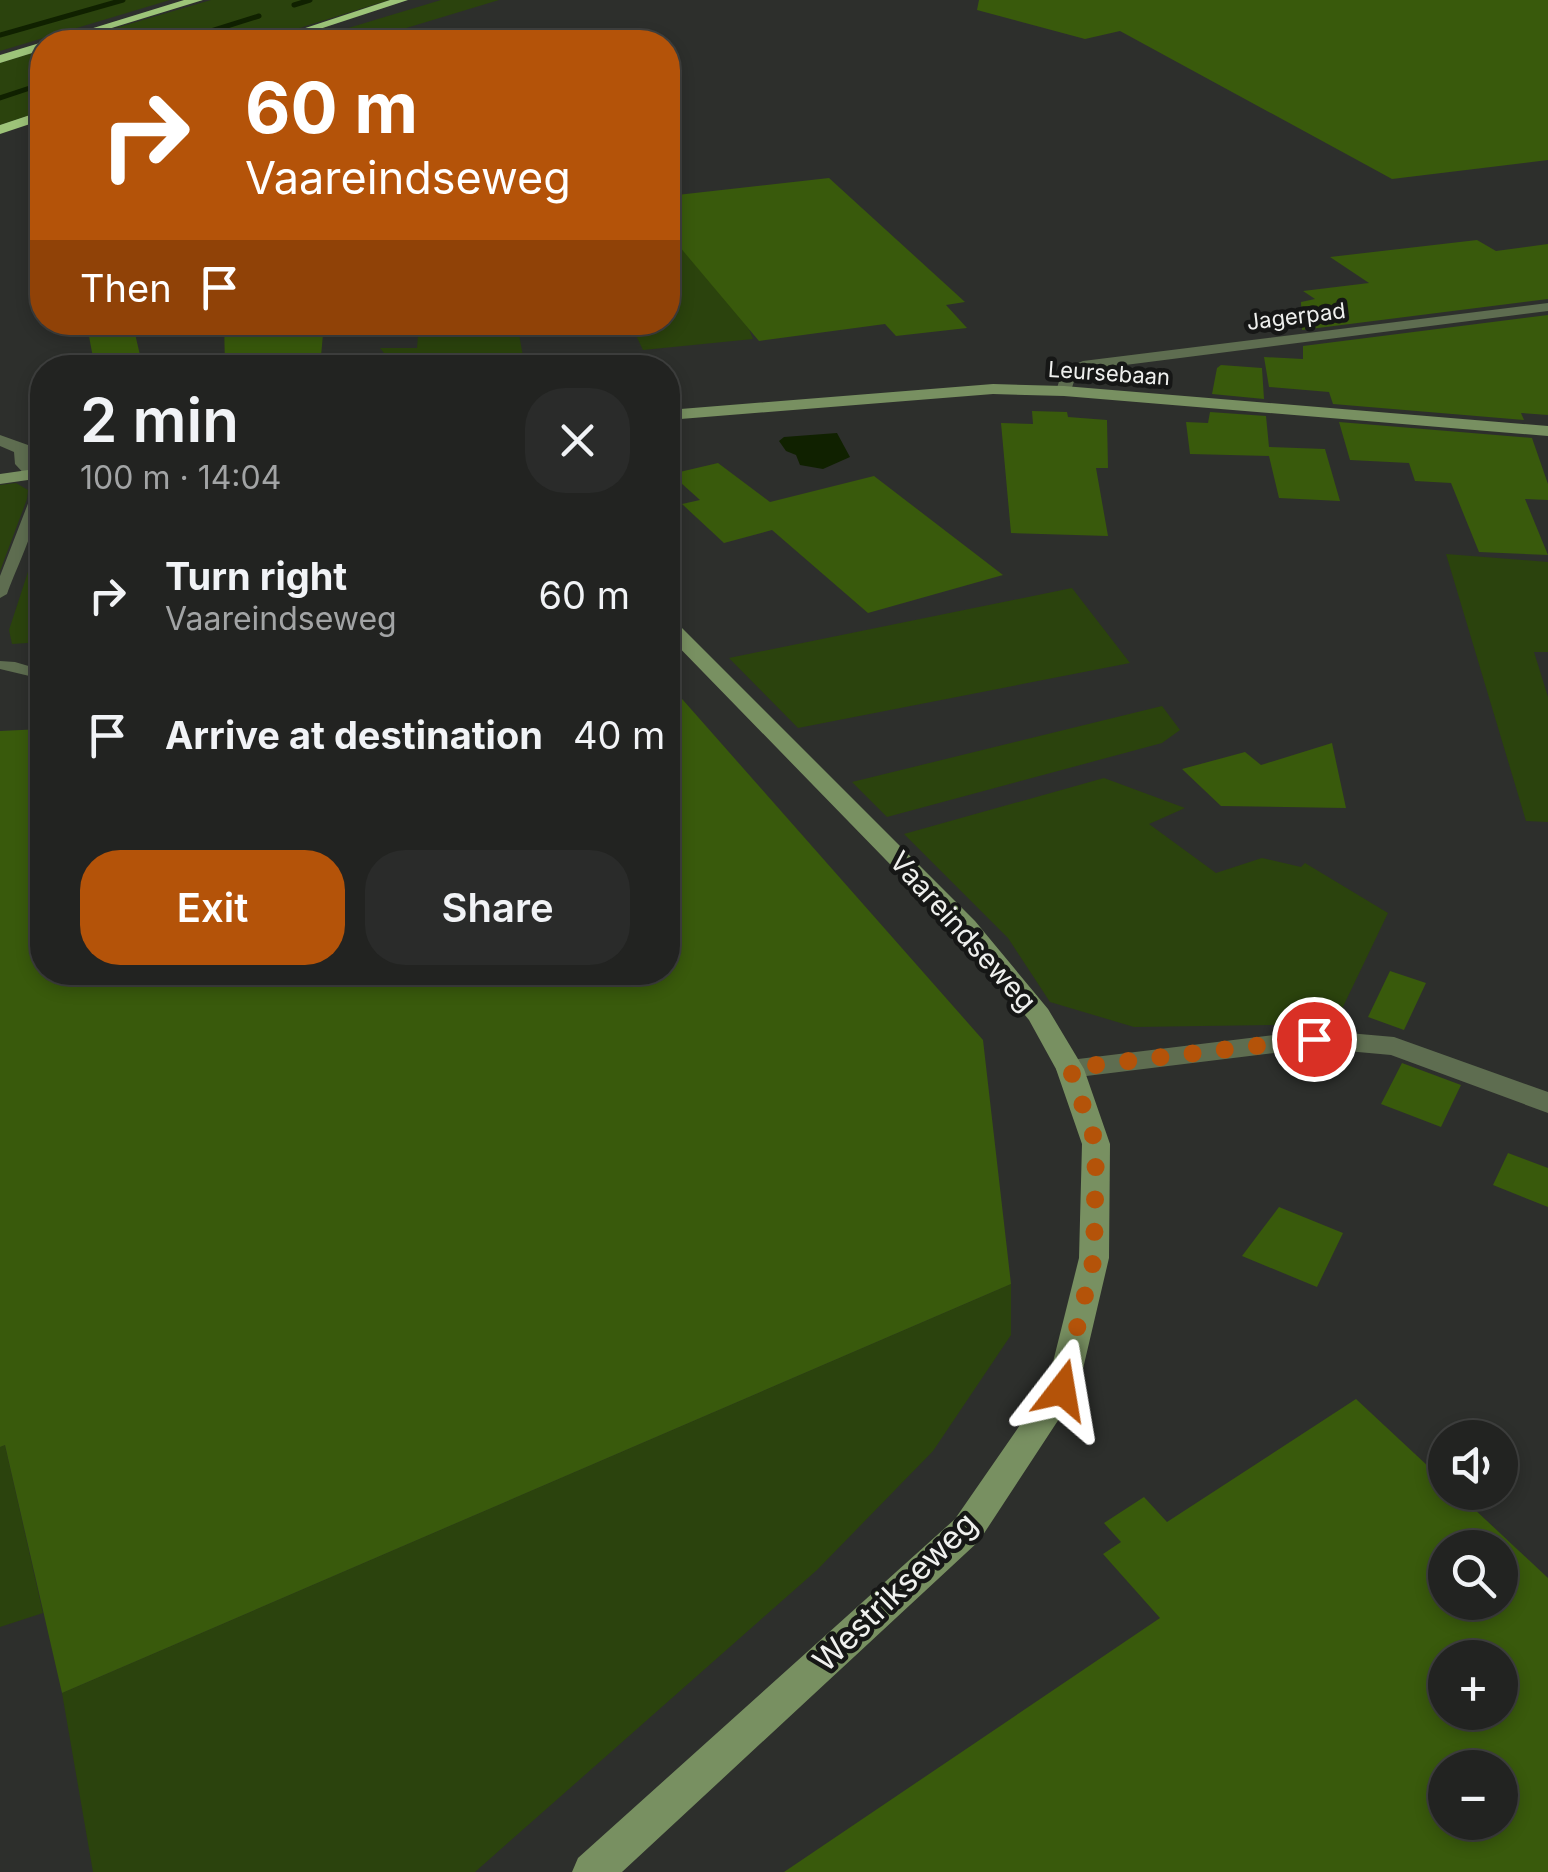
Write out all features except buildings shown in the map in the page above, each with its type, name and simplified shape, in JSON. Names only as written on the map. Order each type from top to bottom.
[{"type":"highway","points":[[95,30],[197,0]]},
{"type":"highway","points":[[307,30],[402,0]]},
{"type":"highway","points":[[0,59],[30,50]]},
{"type":"highway","points":[[0,130],[30,119]]},
{"type":"street","name":"Jagerpad","points":[[1064,391],[1069,372],[1083,366],[1548,306]]},
{"type":"street","name":"Leursebaan","points":[[680,413],[940,392],[1064,391],[1548,431]]},
{"type":"street","points":[[0,440],[22,449],[24,464],[30,468]]},
{"type":"street","points":[[0,479],[30,474]]},
{"type":"street","name":"Vaareindseweg","points":[[680,637],[966,927],[1039,1015],[1070,1068]]},
{"type":"street","points":[[1070,1068],[1314,1039],[1394,1046],[1548,1104]]},
{"type":"street","name":"Westrikseweg","points":[[592,1872],[967,1530],[1062,1390],[1094,1258],[1096,1144],[1070,1068]]},
{"type":"lane","points":[[0,594],[30,514]]},
{"type":"lane","points":[[0,666],[30,671]]},
{"type":"shaded area","points":[[0,0],[170,0],[70,30],[30,30],[30,42],[0,51]]},
{"type":"shaded area","points":[[211,0],[389,0],[293,30],[109,30]]},
{"type":"shaded area","points":[[441,0],[499,0],[400,30],[342,30]]},
{"type":"shaded area","points":[[30,54],[30,115],[0,125],[0,63]]},
{"type":"shaded area","points":[[680,239],[753,339],[643,350],[636,335],[680,335]]},
{"type":"shaded area","points":[[418,335],[519,335],[523,355],[386,355],[380,348],[417,348]]},
{"type":"shaded area","points":[[837,433],[850,457],[823,469],[800,465],[796,455],[786,451],[779,441],[784,437]]},
{"type":"shaded area","points":[[16,483],[28,490],[27,499],[0,571],[0,485]]},
{"type":"shaded area","points":[[1446,554],[1548,562],[1548,652],[1534,652],[1548,697],[1548,822],[1526,821]]},
{"type":"shaded area","points":[[30,566],[30,643],[12,644],[9,630]]},
{"type":"shaded area","points":[[1072,588],[1130,663],[798,728],[729,658]]},
{"type":"shaded area","points":[[1162,706],[1180,730],[1162,743],[887,817],[852,782]]},
{"type":"shaded area","points":[[1104,778],[1185,808],[1149,824],[1216,873],[1262,858],[1301,867],[1305,863],[1388,913],[1340,1013],[1290,1003],[1333,1024],[1134,1027],[1050,1002],[1008,938],[904,834]]},
{"type":"shaded area","points":[[1011,1284],[1011,1335],[933,1451],[817,1570],[475,1872],[93,1872],[62,1693]]},
{"type":"shaded area","points":[[5,1445],[43,1613],[0,1627],[0,1447]]},
{"type":"waterway","points":[[0,35],[123,0]]},
{"type":"waterway","points":[[294,5],[310,0]]},
{"type":"waterway","points":[[214,30],[259,16]]},
{"type":"waterway","points":[[0,98],[30,88]]},
{"type":"route","points":[[1062,1390],[1094,1258],[1096,1144],[1070,1068],[1314,1039]]}]
